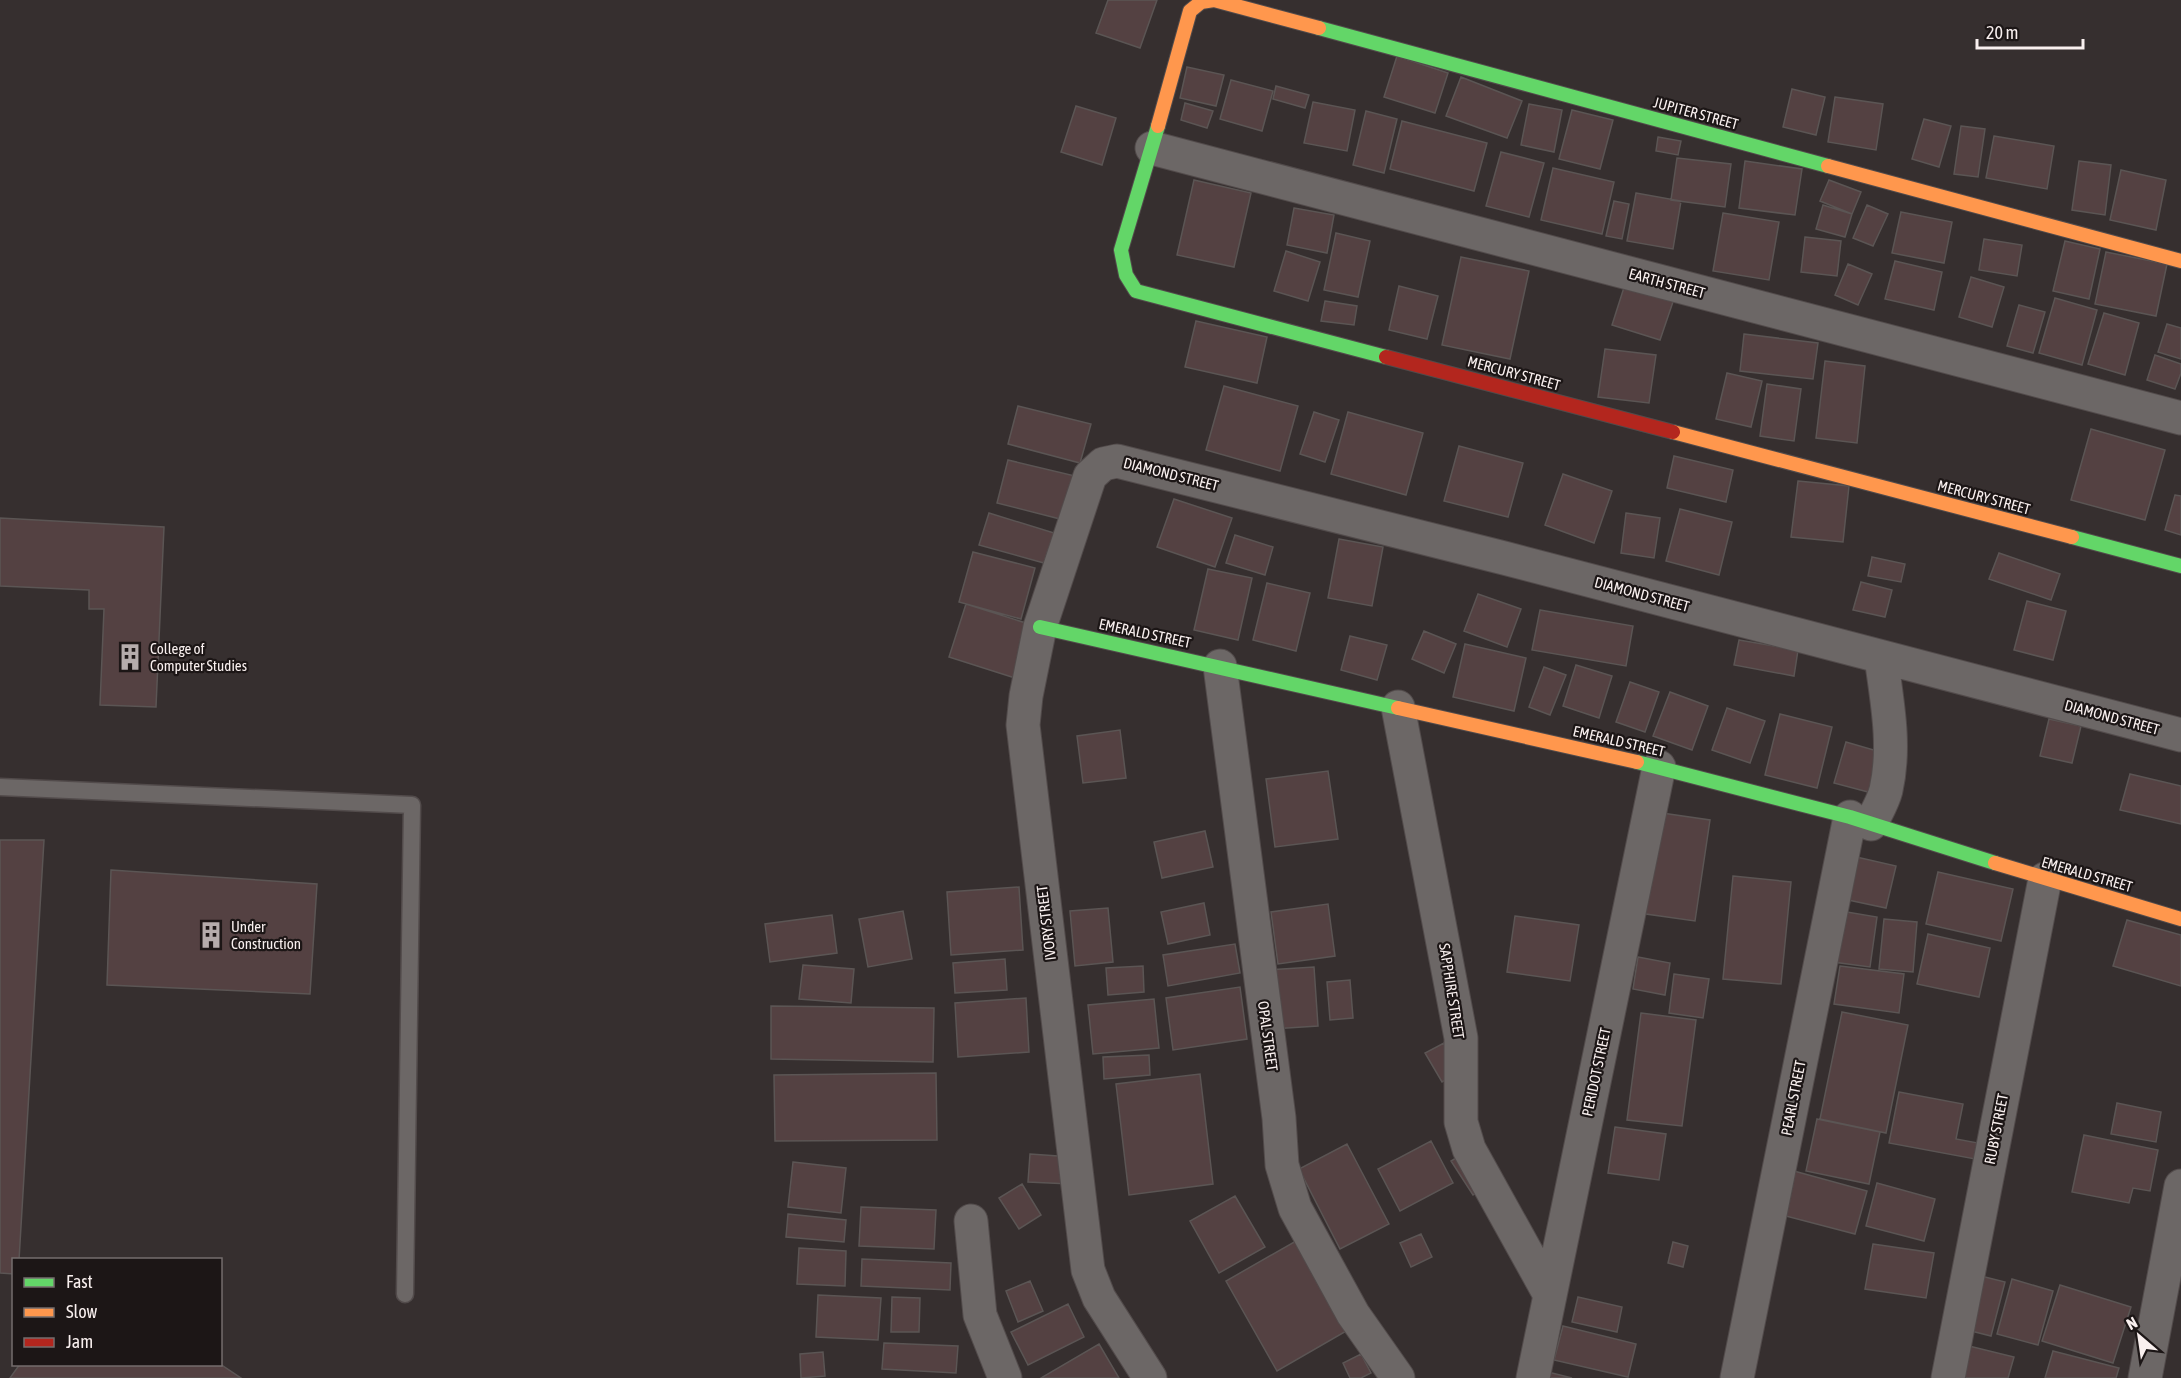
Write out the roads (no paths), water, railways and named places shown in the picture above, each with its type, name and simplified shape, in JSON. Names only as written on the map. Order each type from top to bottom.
[{"type":"street","name":"JUPITER STREET","points":[[1201,2],[1214,0],[2181,261]]},
{"type":"street","name":"MERCURY STREET","points":[[1201,2],[1190,11],[1121,250],[1126,275],[1136,291],[2181,566]]},
{"type":"street","name":"EARTH STREET","points":[[1152,148],[2181,418]]},
{"type":"street","name":"DIAMOND STREET","points":[[1102,464],[1117,460],[2181,735]]},
{"type":"street","name":"IVORY STREET","points":[[1102,464],[1090,476],[1040,627],[1026,696],[1023,725],[1088,1270],[1099,1298],[1150,1378]]},
{"type":"street","name":"EMERALD STREET","points":[[1040,627],[1659,766],[1860,821],[2181,919]]},
{"type":"street","name":"PEARL STREET","points":[[1737,1378],[1860,821],[1886,792],[1891,750],[1891,724],[1881,657]]},
{"type":"street","name":"OPAL STREET","points":[[1220,666],[1279,1118],[1282,1165],[1295,1208],[1321,1259],[1353,1314],[1398,1378]]},
{"type":"street","name":"SAPPHIRE STREET","points":[[1398,706],[1461,1038],[1461,1122],[1469,1149],[1550,1294]]},
{"type":"street","name":"PERIDOT STREET","points":[[1533,1378],[1659,766]]},
{"type":"street","name":"RUBY STREET","points":[[1948,1378],[2045,879]]},
{"type":"street","points":[[2145,1378],[2181,1186]]},
{"type":"street","points":[[971,1221],[980,1314],[1005,1378]]},
{"type":"lane","points":[[0,787],[412,805],[405,1294]]},
{"type":"place","name":"College of Computer Studies","points":[[130,657]]},
{"type":"place","name":"Under Construction","points":[[211,935]]}]
